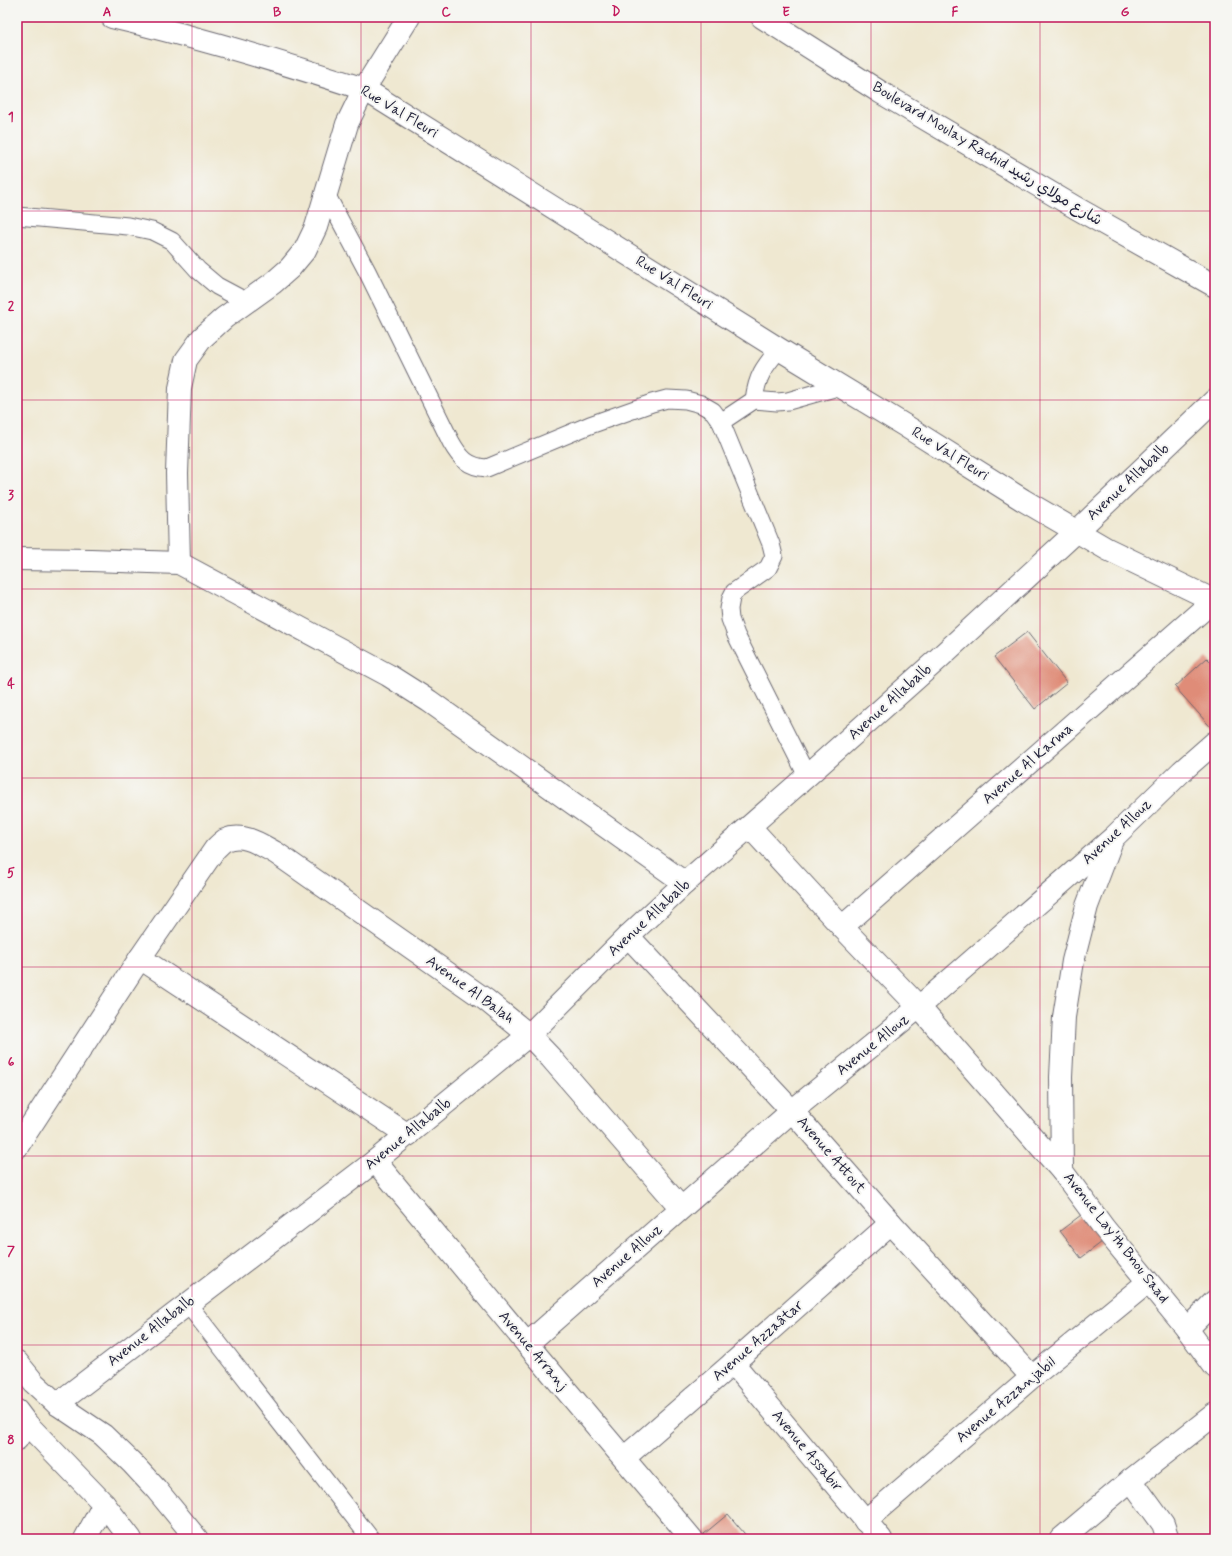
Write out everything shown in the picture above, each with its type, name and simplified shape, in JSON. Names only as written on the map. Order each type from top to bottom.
[{"type":"street","name":"Rue Val Fleuri","points":[[112,17],[172,24],[364,89],[779,349],[1076,532],[1214,601]]},
{"type":"street","points":[[179,563],[177,473],[180,396],[186,360],[202,338],[224,318],[274,283],[290,268],[305,250],[316,227],[347,124],[364,89],[409,17]]},
{"type":"street","name":"Boulevard Moulay Rachid شارع مولاي رشيد","points":[[762,17],[880,92],[1078,209],[1215,286]]},
{"type":"street","name":"Avenue Allabalb","points":[[56,1404],[375,1161],[529,1035],[628,936],[685,883],[807,776],[1076,532],[1215,400]]},
{"type":"street","points":[[17,559],[179,563],[388,675],[474,733],[685,883]]},
{"type":"street","name":"Avenue Al Karma","points":[[842,927],[1214,601]]},
{"type":"street","name":"Avenue Allouz","points":[[527,1344],[792,1111],[919,1007],[1114,837],[1182,771],[1215,742]]},
{"type":"street","points":[[750,827],[842,927],[919,1007],[1062,1170]]},
{"type":"street","name":"Avenue Lay'th Bnou Saad","points":[[1114,837],[1087,906],[1073,962],[1064,1017],[1061,1077],[1062,1170],[1104,1228],[1187,1329],[1215,1367]]},
{"type":"street","name":"Avenue Al Balah","points":[[140,958],[215,849],[225,840],[240,838],[253,840],[276,853],[475,992],[529,1035],[681,1208]]},
{"type":"street","name":"Avenue Attout","points":[[628,936],[792,1111],[891,1223],[1032,1377]]},
{"type":"street","points":[[17,1148],[140,958],[408,1135]]},
{"type":"street","name":"Avenue Arranj","points":[[375,1161],[692,1539]]},
{"type":"street","name":"Avenue Azzaâtar","points":[[624,1458],[891,1223]]},
{"type":"street","name":"Avenue Azzanjabil","points":[[865,1521],[1032,1377],[1148,1282]]},
{"type":"street","points":[[1187,1329],[1215,1301]]},
{"type":"street","points":[[17,1362],[34,1383],[56,1404],[103,1435],[122,1453],[156,1489],[197,1539]]},
{"type":"street","name":"Avenue Assabir","points":[[733,1363],[881,1539]]},
{"type":"street","points":[[1061,1539],[1131,1480],[1215,1414]]},
{"type":"street","points":[[20,1425],[104,1504],[131,1539]]},
{"type":"street","points":[[1131,1480],[1163,1524],[1168,1539]]},
{"type":"street","points":[[85,1539],[104,1504]]},
{"type":"lane","points":[[326,194],[367,271],[451,442],[458,454],[467,462],[477,467],[487,468],[590,425],[667,399],[686,400],[701,404],[713,411],[721,422],[771,544],[774,556],[768,568],[734,592],[729,609],[730,619],[736,635],[807,776]]},
{"type":"lane","points":[[17,216],[128,226],[152,231],[172,241],[198,270],[217,286],[246,302]]},
{"type":"lane","points":[[754,400],[755,388],[762,370],[779,349]]},
{"type":"lane","points":[[721,422],[754,400],[777,402],[788,401],[841,386]]},
{"type":"lane","points":[[187,1303],[371,1539]]},
{"type":"building","points":[[1027,632],[1067,683],[1035,709],[994,657]]},
{"type":"building","points":[[1207,658],[1215,666],[1215,732],[1175,687]]},
{"type":"building","points":[[1081,1215],[1102,1242],[1081,1258],[1060,1231]]},
{"type":"building","points":[[728,1514],[749,1539],[698,1539]]}]
